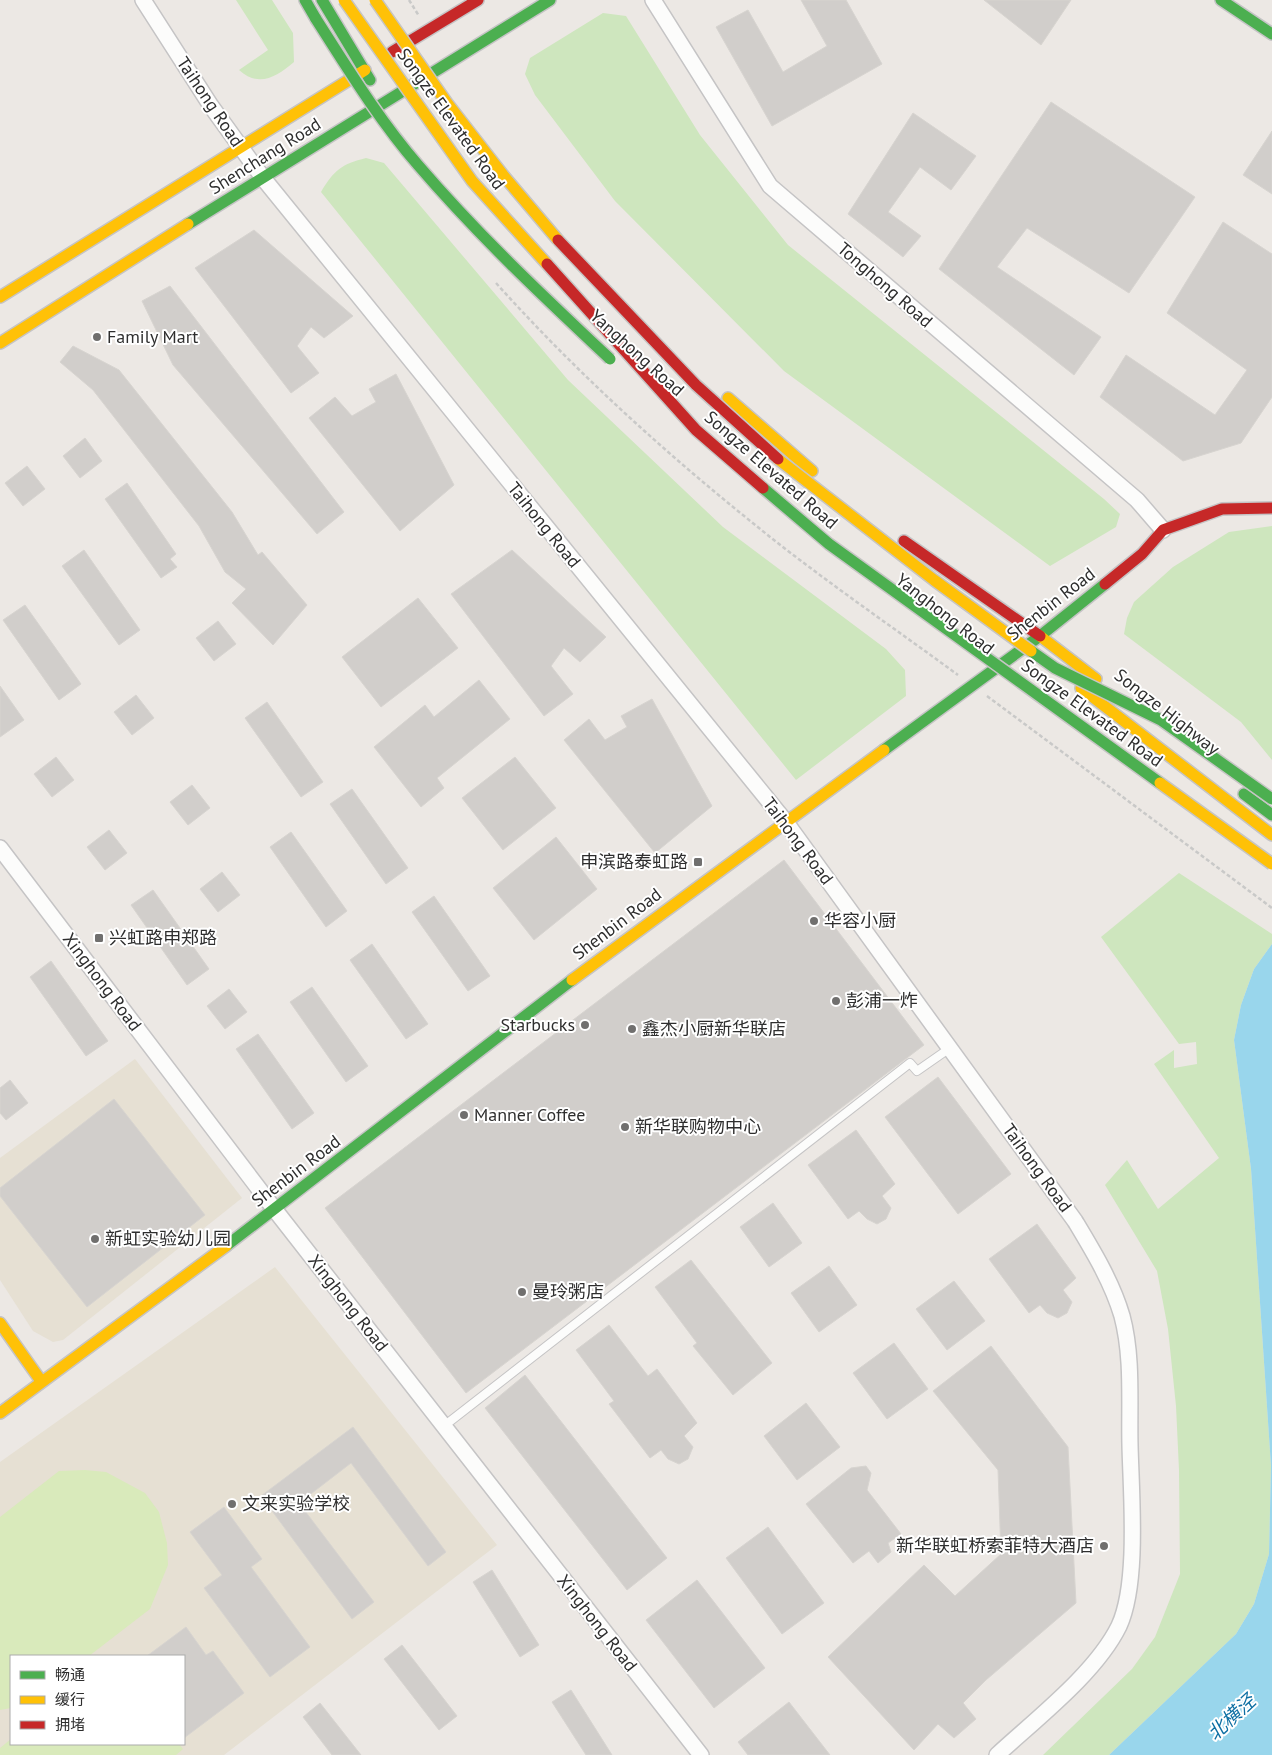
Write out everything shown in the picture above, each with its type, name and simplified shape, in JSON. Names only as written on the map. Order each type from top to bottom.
[{"type":"main road","points":[[292,0],[316,42]]},
{"type":"main road","points":[[305,0],[362,90],[417,164],[496,252],[625,371],[696,430]]},
{"type":"main road","points":[[322,0],[383,98]]},
{"type":"main road","name":"Songze Elevated Road","points":[[344,0],[472,181],[696,430],[829,544],[1269,870]]},
{"type":"main road","name":"Songze Elevated Road","points":[[375,0],[446,103],[502,175],[624,312],[696,385],[762,446],[842,511],[1055,668],[1272,835]]},
{"type":"main road","name":"Yanghong Road","points":[[382,0],[431,74],[535,209],[681,358],[854,507],[1040,636]]},
{"type":"main road","name":"Shenchang Road","points":[[0,297],[241,148],[338,79],[364,70],[478,0]]},
{"type":"main road","name":"Shenchang Road","points":[[0,343],[263,178],[383,98],[431,74],[550,0]]},
{"type":"main road","points":[[1221,0],[1272,34]]},
{"type":"main road","name":"Yanghong Road","points":[[402,126],[436,174],[548,296],[778,504],[991,673]]},
{"type":"main road","name":"Shenbin Road","points":[[0,1413],[275,1210],[622,941],[971,684],[991,673],[1040,636],[1142,554],[1163,530],[1222,509],[1272,508]]},
{"type":"main road","name":"Songze Highway","points":[[1040,636],[1272,815]]},
{"type":"main road","points":[[1055,668],[1162,720],[1272,799]]},
{"type":"main road","points":[[991,673],[1269,870]]},
{"type":"main road","points":[[0,1323],[41,1381]]},
{"type":"street","name":"Taihong Road","points":[[143,0],[263,178],[785,821],[1075,1221],[1103,1270],[1122,1316],[1129,1364],[1132,1540],[1129,1585],[1119,1625],[1092,1665],[997,1755]]},
{"type":"street","name":"Tonghong Road","points":[[653,0],[770,186],[1137,500],[1163,530]]},
{"type":"street","name":"Xinghong Road","points":[[3,858],[275,1210],[701,1755]]},
{"type":"lane","points":[[444,1426],[910,1063],[917,1071],[950,1048]]},
{"type":"shaded area","name":"新虹实验幼儿园","points":[[135,1059],[242,1198],[63,1340],[53,1342],[33,1331],[0,1280],[0,1158]]},
{"type":"shaded area","name":"文来实验学校","points":[[275,1267],[497,1545],[224,1755],[0,1755],[0,1462]]},
{"type":"green space","points":[[236,0],[272,0],[293,33],[294,62],[274,76],[260,79],[253,78],[239,70],[268,50]]},
{"type":"green space","points":[[603,13],[626,16],[700,135],[788,245],[1104,499],[1120,514],[1116,527],[1050,566],[784,371],[615,201],[535,95],[525,74],[530,58]]},
{"type":"green space","points":[[366,158],[384,163],[568,380],[723,527],[886,649],[905,670],[906,696],[796,780],[321,192],[330,178],[339,169]]},
{"type":"green space","points":[[1272,526],[1272,760],[1241,722],[1124,634],[1127,618],[1134,602],[1173,567],[1229,532]]},
{"type":"green space","points":[[1179,873],[1272,934],[1272,944],[1254,969],[1241,1005],[1234,1040],[1251,1169],[1271,1466],[1269,1554],[1254,1604],[1236,1634],[1109,1755],[1043,1755],[1132,1669],[1155,1637],[1180,1574],[1176,1406],[1168,1329],[1157,1271],[1105,1185],[1127,1160],[1158,1209],[1219,1158],[1154,1064],[1174,1050],[1174,1068],[1197,1064],[1196,1042],[1179,1044],[1101,937]]},
{"type":"green space","points":[[85,1470],[106,1472],[145,1493],[159,1512],[167,1543],[168,1565],[150,1609],[90,1655],[10,1655],[10,1708],[0,1710],[0,1517],[59,1471]]},
{"type":"green space","points":[[10,1740],[10,1745],[180,1745],[183,1749],[176,1755],[0,1755],[0,1748]]},
{"type":"water","name":"北横泾","points":[[1272,944],[1272,1755],[1109,1755],[1236,1634],[1254,1604],[1269,1554],[1271,1466],[1251,1169],[1234,1040],[1241,1005],[1254,969]]},
{"type":"building","points":[[801,0],[846,0],[882,64],[772,126],[716,27],[748,10],[783,72],[827,46]]},
{"type":"building","points":[[984,0],[1071,0],[1041,45]]},
{"type":"building","points":[[1051,102],[1195,197],[1129,293],[1027,228],[997,267],[1101,337],[1074,375],[939,269]]},
{"type":"building","points":[[913,113],[976,156],[951,190],[920,167],[888,212],[921,236],[903,257],[848,214]]},
{"type":"building","points":[[1272,131],[1272,194],[1243,175]]},
{"type":"building","points":[[1223,222],[1272,254],[1272,397],[1241,443],[1183,461],[1100,397],[1126,355],[1215,415],[1247,370],[1167,313]]},
{"type":"building","points":[[254,230],[353,316],[324,338],[311,327],[297,346],[319,373],[291,393],[195,268]]},
{"type":"building","points":[[170,286],[344,512],[317,534],[173,365],[142,301]]},
{"type":"building","points":[[73,346],[119,370],[232,512],[258,555],[262,552],[307,605],[273,645],[232,603],[246,589],[225,572],[199,526],[93,390],[60,362]]},
{"type":"building","points":[[396,374],[454,485],[400,531],[309,418],[335,397],[352,416],[376,402],[369,389]]},
{"type":"building","points":[[85,438],[102,461],[80,478],[63,456]]},
{"type":"building","points":[[27,466],[45,489],[23,506],[5,483]]},
{"type":"building","points":[[127,483],[176,554],[170,559],[177,567],[161,578],[105,499]]},
{"type":"building","points":[[84,550],[140,630],[119,645],[62,566]]},
{"type":"building","points":[[512,550],[606,637],[580,662],[564,648],[551,666],[573,694],[544,716],[451,594]]},
{"type":"building","points":[[418,598],[458,648],[381,707],[342,657]]},
{"type":"building","points":[[25,605],[81,684],[59,700],[3,620]]},
{"type":"building","points":[[218,621],[236,644],[214,661],[196,638]]},
{"type":"building","points":[[479,680],[510,719],[437,778],[444,788],[421,807],[374,747],[425,705],[434,717]]},
{"type":"building","points":[[0,686],[24,720],[0,737]]},
{"type":"building","points":[[136,695],[154,718],[132,735],[114,712]]},
{"type":"building","points":[[652,699],[712,806],[655,853],[564,740],[589,719],[605,740],[627,727],[621,716]]},
{"type":"building","points":[[267,702],[323,782],[301,797],[245,718]]},
{"type":"building","points":[[56,757],[74,780],[52,797],[34,774]]},
{"type":"building","points":[[515,757],[556,808],[503,850],[462,798]]},
{"type":"building","points":[[192,785],[210,808],[188,825],[170,802]]},
{"type":"building","points":[[352,789],[408,868],[386,884],[330,804]]},
{"type":"building","points":[[109,830],[127,853],[105,870],[87,847]]},
{"type":"building","points":[[291,832],[347,911],[326,927],[270,847]]},
{"type":"building","points":[[556,837],[597,889],[534,940],[493,888]]},
{"type":"building","name":"新华联购物中心","points":[[784,860],[924,1045],[466,1393],[325,1208]]},
{"type":"building","points":[[222,872],[240,895],[218,912],[200,889]]},
{"type":"building","points":[[153,890],[209,969],[187,985],[131,905]]},
{"type":"building","points":[[434,896],[490,976],[468,991],[412,912]]},
{"type":"building","points":[[372,944],[428,1024],[406,1039],[350,960]]},
{"type":"building","points":[[51,961],[108,1041],[86,1056],[30,977]]},
{"type":"building","points":[[312,987],[368,1066],[346,1082],[290,1002]]},
{"type":"building","points":[[229,989],[247,1012],[225,1029],[207,1006]]},
{"type":"building","points":[[258,1034],[314,1113],[292,1129],[236,1049]]},
{"type":"building","points":[[938,1077],[1011,1174],[958,1214],[885,1117]]},
{"type":"building","points":[[10,1080],[28,1103],[6,1120],[0,1113],[0,1088]]},
{"type":"building","points":[[114,1099],[205,1215],[87,1307],[0,1196],[0,1188]]},
{"type":"building","points":[[856,1130],[895,1184],[882,1196],[891,1208],[886,1219],[877,1224],[867,1219],[859,1211],[848,1219],[808,1165]]},
{"type":"building","points":[[773,1203],[802,1243],[769,1267],[740,1227]]},
{"type":"building","points":[[1037,1224],[1076,1278],[1063,1290],[1072,1302],[1067,1313],[1058,1318],[1047,1313],[1040,1305],[1029,1313],[989,1259]]},
{"type":"building","points":[[691,1260],[772,1363],[733,1395],[693,1346],[697,1343],[655,1287]]},
{"type":"building","points":[[829,1266],[857,1305],[819,1332],[791,1293]]},
{"type":"building","points":[[954,1281],[985,1321],[947,1350],[916,1309]]},
{"type":"building","points":[[609,1325],[648,1376],[657,1369],[697,1423],[684,1436],[693,1447],[688,1459],[679,1464],[668,1459],[661,1450],[650,1458],[609,1404],[614,1401],[576,1350]]},
{"type":"building","points":[[894,1343],[928,1389],[887,1419],[853,1373]]},
{"type":"building","name":"新华联虹桥索菲特大酒店","points":[[991,1346],[1068,1447],[1076,1603],[986,1680],[963,1703],[976,1719],[954,1738],[938,1724],[914,1750],[828,1657],[924,1565],[955,1596],[1001,1554],[998,1470],[933,1391]]},
{"type":"building","points":[[525,1375],[667,1558],[627,1590],[485,1408]]},
{"type":"building","points":[[806,1403],[840,1447],[797,1480],[764,1436]]},
{"type":"building","points":[[353,1427],[446,1552],[428,1566],[351,1463],[299,1503],[374,1602],[352,1619],[261,1496]]},
{"type":"building","points":[[866,1466],[871,1473],[867,1490],[901,1534],[888,1543],[891,1552],[878,1563],[869,1551],[853,1563],[806,1504],[851,1468]]},
{"type":"building","points":[[224,1507],[262,1559],[251,1567],[310,1647],[270,1677],[204,1588],[222,1575],[190,1532]]},
{"type":"building","points":[[768,1527],[824,1603],[782,1634],[726,1558]]},
{"type":"building","points":[[492,1570],[539,1645],[520,1657],[473,1582]]},
{"type":"building","points":[[697,1580],[765,1668],[714,1708],[646,1620]]},
{"type":"building","points":[[186,1627],[206,1655],[213,1651],[244,1693],[185,1737],[185,1655],[148,1655]]},
{"type":"building","points":[[402,1645],[457,1716],[439,1730],[384,1659]]},
{"type":"building","points":[[571,1690],[612,1755],[586,1755],[552,1702]]},
{"type":"building","points":[[789,1702],[830,1755],[748,1755],[738,1742]]},
{"type":"building","points":[[320,1703],[361,1755],[332,1755],[303,1717]]},
{"type":"traffic: fast","points":[[305,0],[316,19]]},
{"type":"traffic: fast","points":[[322,0],[370,80]]},
{"type":"traffic: fast","points":[[188,224],[550,0]]},
{"type":"traffic: fast","points":[[1221,0],[1272,34]]},
{"type":"traffic: fast","points":[[316,19],[377,112],[418,165],[487,241],[610,359]]},
{"type":"traffic: fast","points":[[763,488],[829,544],[1160,783]]},
{"type":"traffic: fast","points":[[884,750],[1040,636],[1105,584]]},
{"type":"traffic: fast","points":[[1031,651],[1055,668],[1161,720],[1272,799]]},
{"type":"traffic: fast","points":[[1244,794],[1272,815]]},
{"type":"traffic: fast","points":[[226,1246],[572,980]]},
{"type":"traffic: slow","points":[[344,0],[472,181],[547,264]]},
{"type":"traffic: slow","points":[[375,0],[447,103],[503,175],[558,240]]},
{"type":"traffic: slow","points":[[0,297],[365,70]]},
{"type":"traffic: slow","points":[[0,343],[188,224]]},
{"type":"traffic: slow","points":[[728,398],[812,471]]},
{"type":"traffic: slow","points":[[778,459],[934,580],[1031,651]]},
{"type":"traffic: slow","points":[[1040,636],[1096,679]]},
{"type":"traffic: slow","points":[[1081,688],[1272,835]]},
{"type":"traffic: slow","points":[[572,980],[884,750]]},
{"type":"traffic: slow","points":[[1160,783],[1272,864]]},
{"type":"traffic: slow","points":[[0,1413],[226,1246]]},
{"type":"traffic: slow","points":[[0,1323],[41,1381]]},
{"type":"traffic: jam","points":[[392,52],[478,0]]},
{"type":"traffic: jam","points":[[558,240],[696,385],[778,459]]},
{"type":"traffic: jam","points":[[547,264],[696,430],[763,488]]},
{"type":"traffic: jam","points":[[1105,584],[1142,554],[1163,530],[1222,509],[1272,508]]},
{"type":"traffic: jam","points":[[904,541],[1040,636]]},
{"type":"place","name":"Family Mart","points":[[97,337]]},
{"type":"place","name":"申滨路泰虹路","points":[[698,862]]},
{"type":"place","name":"华容小厨","points":[[814,921]]},
{"type":"place","name":"兴虹路申郑路","points":[[99,938]]},
{"type":"place","name":"彭浦一炸","points":[[836,1001]]},
{"type":"place","name":"Starbucks","points":[[585,1025]]},
{"type":"place","name":"鑫杰小厨新华联店","points":[[632,1029]]},
{"type":"place","name":"Manner Coffee","points":[[464,1115]]},
{"type":"place","name":"新华联购物中心","points":[[625,1127]]},
{"type":"place","name":"新虹实验幼儿园","points":[[95,1239]]},
{"type":"place","name":"曼玲粥店","points":[[522,1292]]},
{"type":"place","name":"文来实验学校","points":[[232,1504]]},
{"type":"place","name":"新华联虹桥索菲特大酒店","points":[[1104,1546]]}]
